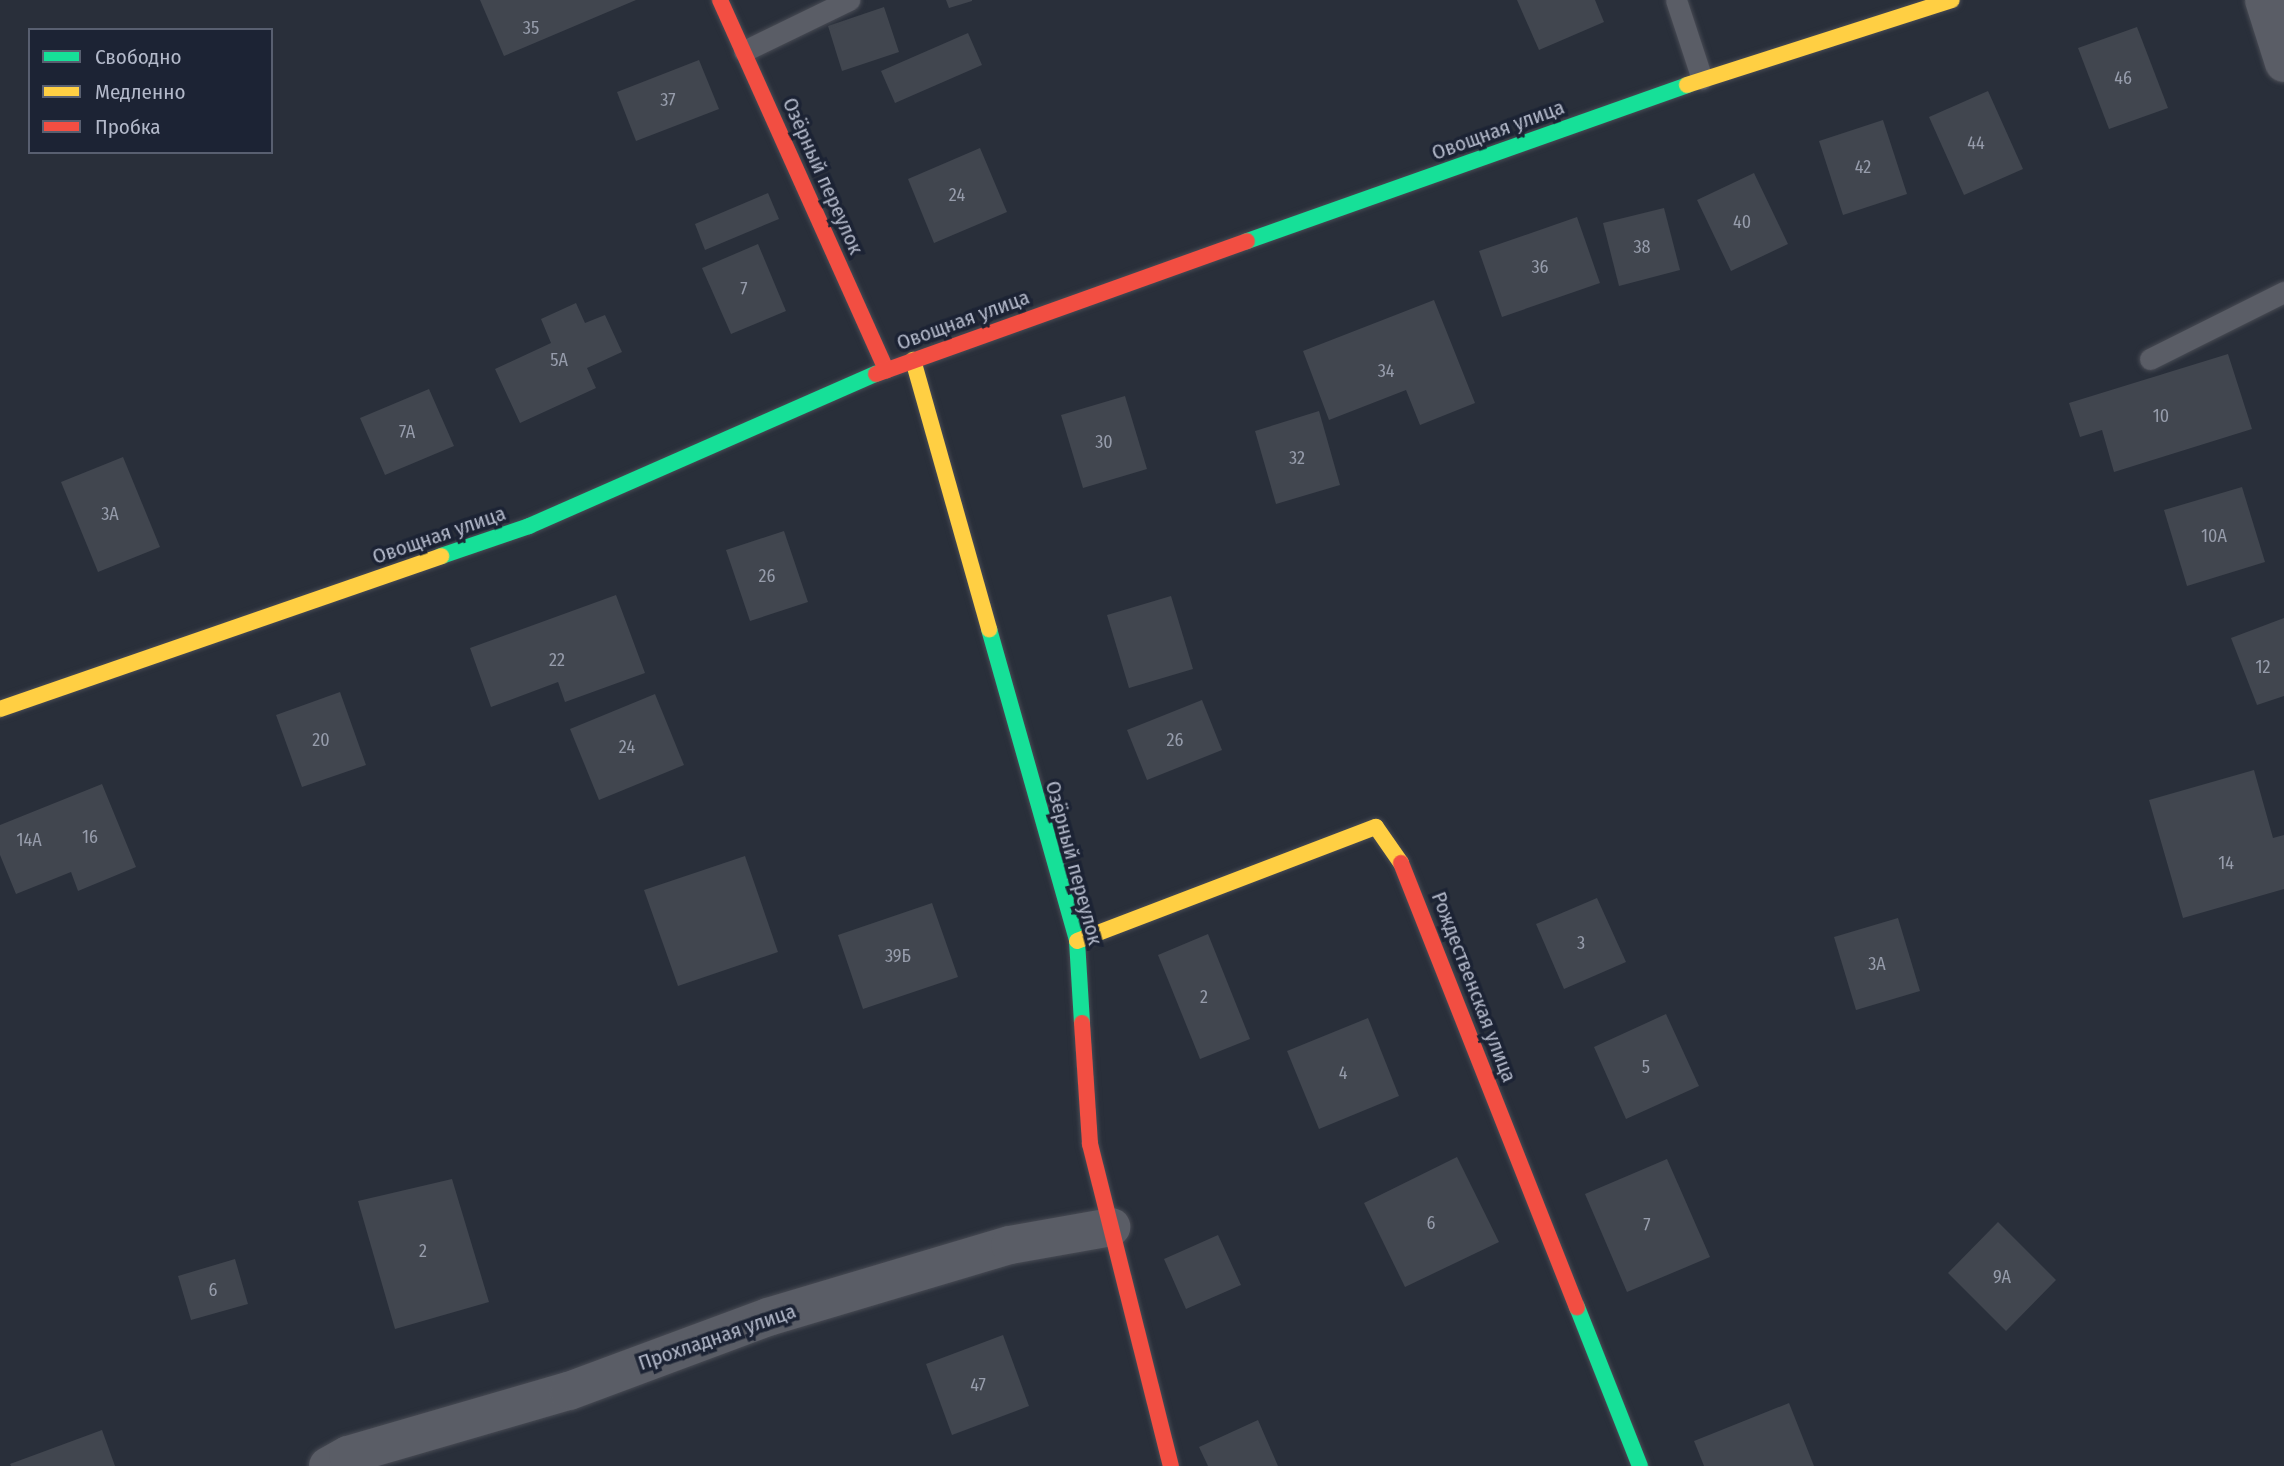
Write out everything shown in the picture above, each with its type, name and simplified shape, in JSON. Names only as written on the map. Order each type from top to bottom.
[{"type":"street","name":"Озёрный переулок","points":[[720,0],[886,370]]},
{"type":"street","name":"Овощная улица","points":[[0,709],[529,526],[913,360],[1702,79],[1952,0]]},
{"type":"street","points":[[2264,0],[2284,63]]},
{"type":"street","name":"Озёрный переулок","points":[[913,360],[1077,941],[1090,1144],[1171,1466]]},
{"type":"street","name":"Рождественская улица","points":[[1077,941],[1376,827],[1405,868],[1640,1466]]},
{"type":"street","name":"Прохладная улица","points":[[328,1466],[348,1455],[569,1391],[768,1317],[1010,1245],[1111,1227]]},
{"type":"lane","points":[[744,51],[849,0]]},
{"type":"lane","points":[[1676,0],[1702,79]]},
{"type":"lane","points":[[2150,359],[2284,292]]},
{"type":"building","points":[[480,0],[636,0],[504,56]]},
{"type":"building","points":[[946,0],[972,0],[972,1],[949,8]]},
{"type":"building","points":[[1517,0],[1595,0],[1604,22],[1539,50]]},
{"type":"building","points":[[884,7],[899,52],[842,71],[828,26]]},
{"type":"building","points":[[2137,27],[2168,108],[2109,129],[2078,48]]},
{"type":"building","points":[[968,33],[982,65],[895,103],[881,71]]},
{"type":"building","points":[[699,60],[719,109],[636,141],[617,92]]},
{"type":"building","points":[[1988,91],[2023,169],[1964,195],[1929,117]]},
{"type":"building","points":[[1883,120],[1907,194],[1843,215],[1819,141]]},
{"type":"building","points":[[980,148],[1007,212],[934,243],[908,179]]},
{"type":"building","points":[[1754,173],[1788,244],[1731,271],[1697,200]]},
{"type":"building","points":[[768,193],[779,219],[705,250],[695,224]]},
{"type":"building","points":[[1664,208],[1680,270],[1619,286],[1603,223]]},
{"type":"building","points":[[1577,217],[1600,283],[1502,317],[1479,251]]},
{"type":"building","points":[[758,244],[786,311],[731,334],[702,268]]},
{"type":"building","points":[[1434,300],[1475,403],[1420,425],[1406,390],[1329,420],[1303,351]]},
{"type":"building","points":[[576,303],[585,323],[605,315],[622,352],[587,368],[596,388],[520,423],[495,369],[551,343],[541,319]]},
{"type":"building","points":[[2228,354],[2252,429],[2114,472],[2102,430],[2080,437],[2069,403]]},
{"type":"building","points":[[429,389],[454,446],[385,475],[360,418]]},
{"type":"building","points":[[1125,396],[1147,469],[1083,488],[1061,415]]},
{"type":"building","points":[[1319,411],[1340,485],[1276,504],[1255,431]]},
{"type":"building","points":[[123,457],[160,547],[98,572],[61,482]]},
{"type":"building","points":[[2242,487],[2265,562],[2187,586],[2164,510]]},
{"type":"building","points":[[784,531],[808,602],[750,621],[726,550]]},
{"type":"building","points":[[616,595],[645,673],[565,702],[558,682],[491,707],[470,648]]},
{"type":"building","points":[[1171,596],[1193,669],[1129,688],[1107,615]]},
{"type":"building","points":[[2284,618],[2284,696],[2257,705],[2231,638]]},
{"type":"building","points":[[340,692],[366,765],[302,787],[276,715]]},
{"type":"building","points":[[655,694],[684,765],[599,800],[570,729]]},
{"type":"building","points":[[1202,700],[1222,750],[1147,780],[1127,730]]},
{"type":"building","points":[[2254,770],[2273,838],[2284,835],[2284,889],[2183,918],[2149,800]]},
{"type":"building","points":[[102,784],[136,867],[78,891],[71,872],[16,894],[0,855],[0,825]]},
{"type":"building","points":[[745,856],[778,952],[678,986],[644,890]]},
{"type":"building","points":[[1597,898],[1626,962],[1564,989],[1536,924]]},
{"type":"building","points":[[932,903],[958,977],[863,1009],[838,935]]},
{"type":"building","points":[[1898,918],[1920,991],[1856,1010],[1834,937]]},
{"type":"building","points":[[1208,934],[1250,1039],[1200,1059],[1158,955]]},
{"type":"building","points":[[1666,1014],[1699,1086],[1626,1119],[1594,1047]]},
{"type":"building","points":[[1368,1018],[1399,1096],[1319,1129],[1287,1051]]},
{"type":"building","points":[[1457,1157],[1499,1242],[1405,1287],[1364,1203]]},
{"type":"building","points":[[1667,1159],[1710,1257],[1627,1292],[1585,1194]]},
{"type":"building","points":[[452,1179],[489,1302],[395,1329],[358,1201]]},
{"type":"building","points":[[1998,1222],[2056,1280],[2006,1331],[1948,1273]]},
{"type":"building","points":[[1218,1235],[1241,1285],[1186,1309],[1164,1259]]},
{"type":"building","points":[[235,1259],[248,1304],[191,1320],[178,1276]]},
{"type":"building","points":[[1003,1335],[1029,1406],[952,1435],[926,1364]]},
{"type":"building","points":[[1789,1403],[1814,1466],[1704,1466],[1694,1441]]},
{"type":"building","points":[[1258,1420],[1278,1466],[1208,1466],[1199,1447]]},
{"type":"building","points":[[102,1430],[115,1466],[10,1464]]},
{"type":"traffic: fast","points":[[1247,241],[1687,85]]},
{"type":"traffic: fast","points":[[441,556],[529,526],[876,374]]},
{"type":"traffic: fast","points":[[989,629],[1077,941],[1082,1023]]},
{"type":"traffic: fast","points":[[1577,1307],[1640,1466]]},
{"type":"traffic: slow","points":[[1687,85],[1952,0]]},
{"type":"traffic: slow","points":[[913,360],[989,629]]},
{"type":"traffic: slow","points":[[0,709],[441,556]]},
{"type":"traffic: slow","points":[[1077,941],[1376,827],[1401,863]]},
{"type":"traffic: jam","points":[[720,0],[886,370]]},
{"type":"traffic: jam","points":[[876,374],[1247,241]]},
{"type":"traffic: jam","points":[[1401,863],[1577,1307]]},
{"type":"traffic: jam","points":[[1082,1023],[1090,1144],[1171,1466]]}]
